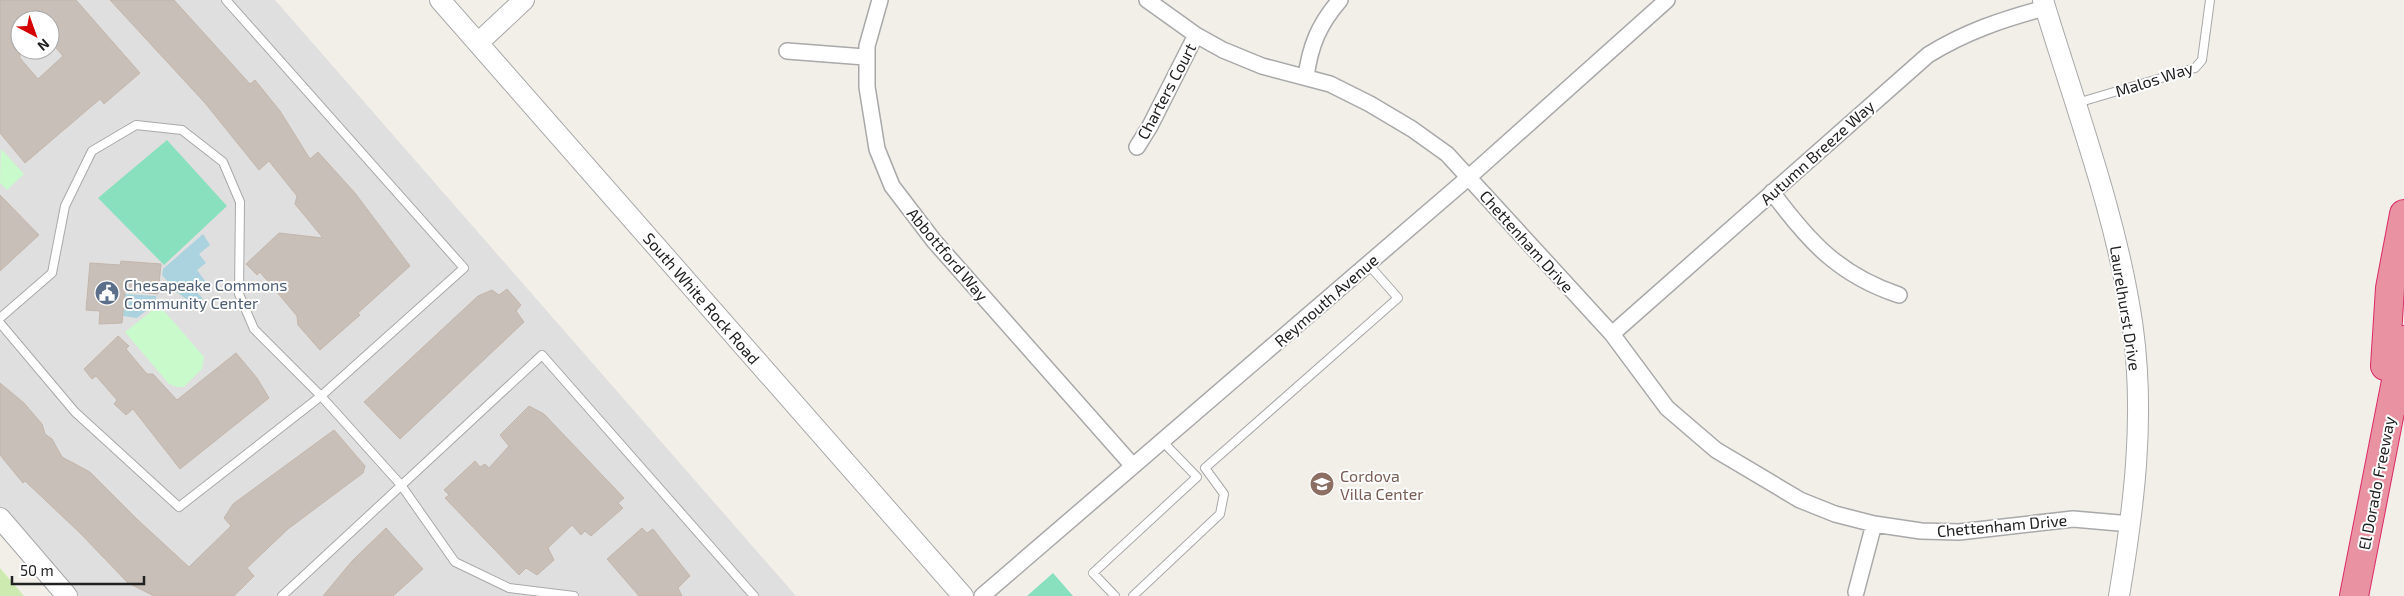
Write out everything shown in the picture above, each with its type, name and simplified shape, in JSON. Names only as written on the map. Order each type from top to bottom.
[{"type":"highway","points":[[2379,462],[2390,288],[2404,214]]},
{"type":"highway","name":"El Dorado Freeway","points":[[2354,596],[2404,340]]},
{"type":"street","name":"South White Rock Road","points":[[440,0],[963,596]]},
{"type":"street","points":[[478,43],[524,0]]},
{"type":"street","name":"Abbottford Way","points":[[880,0],[865,57],[868,107],[877,149],[892,186],[934,241],[1133,466]]},
{"type":"street","name":"Chettenham Drive","points":[[1146,0],[1196,35],[1223,50],[1262,66],[1330,84],[1370,104],[1412,129],[1448,154],[1612,334],[1667,408],[1716,450],[1800,500],[1835,514],[1874,524],[1921,531],[1959,532],[2073,519],[2131,524]]},
{"type":"street","points":[[1306,77],[1310,51],[1317,33],[1340,0]]},
{"type":"street","name":"Reymouth Avenue","points":[[982,596],[1469,178],[1667,0]]},
{"type":"street","name":"Laurelhurst Drive","points":[[2044,4],[2114,234],[2125,281],[2133,330],[2139,428],[2137,477],[2119,596]]},
{"type":"street","name":"Autumn Breeze Way","points":[[1612,334],[1928,56],[1967,33],[2044,4]]},
{"type":"street","name":"Charters Court","points":[[1137,147],[1150,126],[1196,35]]},
{"type":"street","points":[[787,51],[865,57]]},
{"type":"street","points":[[1772,192],[1801,230],[1831,260],[1864,282],[1899,296]]},
{"type":"street","points":[[0,518],[67,596]]},
{"type":"street","points":[[1856,592],[1874,524]]},
{"type":"lane","points":[[0,323],[76,412],[179,507],[321,396],[464,268],[226,0]]},
{"type":"lane","name":"Malos Way","points":[[2075,104],[2195,68],[2202,60],[2210,0]]},
{"type":"lane","points":[[0,318],[52,273],[65,206],[92,151],[136,125],[182,130],[223,162],[240,202],[239,294],[254,328],[321,396],[401,485],[455,562],[509,588],[574,596]]},
{"type":"lane","points":[[1115,596],[1093,573],[1196,476],[1398,298],[1368,264]]},
{"type":"lane","points":[[282,596],[542,355],[754,596]]},
{"type":"lane","points":[[1162,441],[1196,476]]},
{"type":"lane","points":[[1132,596],[1220,514],[1224,494],[1205,468]]},
{"type":"shaded area","points":[[0,0],[275,0],[796,596],[68,596],[0,523]]},
{"type":"green space","points":[[167,140],[227,206],[164,265],[98,198]]},
{"type":"green space","points":[[1,149],[24,174],[7,190],[0,183]]},
{"type":"green space","points":[[159,305],[204,357],[202,369],[184,387],[169,384],[125,332]]},
{"type":"green space","points":[[0,568],[24,596],[0,596]]},
{"type":"green space","points":[[1053,573],[1073,596],[1027,596]]},
{"type":"water","points":[[203,234],[210,245],[199,254],[206,263],[197,270],[206,282],[196,291],[203,299],[196,306],[178,293],[162,275],[163,269]]},
{"type":"water","points":[[125,294],[156,296],[156,303],[137,318],[123,316]]},
{"type":"building","points":[[0,0],[76,0],[140,73],[104,104],[100,99],[25,163],[0,133]]},
{"type":"building","points":[[110,0],[174,0],[250,84],[255,80],[280,111],[310,159],[318,152],[355,193],[410,266],[358,313],[360,315],[320,350],[298,325],[297,316],[260,272],[257,275],[246,264],[279,233],[323,238],[295,204],[297,196],[269,161],[259,170],[205,103]]},
{"type":"building","points":[[0,195],[39,235],[0,271]]},
{"type":"building","name":"Chesapeake Commons Community Center","points":[[121,261],[161,264],[158,294],[125,291],[122,323],[99,324],[100,311],[86,310],[90,263],[120,265]]},
{"type":"building","points":[[507,289],[521,305],[516,311],[524,322],[400,439],[364,402],[478,296],[492,290],[499,295]]},
{"type":"building","points":[[118,336],[129,346],[126,349],[147,374],[153,374],[177,400],[236,353],[257,378],[269,398],[180,469],[133,409],[126,415],[114,404],[117,400],[96,376],[92,379],[84,369]]},
{"type":"building","points":[[0,383],[24,403],[42,424],[45,434],[52,439],[62,457],[90,472],[189,567],[231,526],[224,518],[233,504],[334,430],[365,466],[363,473],[288,529],[247,568],[254,576],[234,596],[154,596],[128,583],[80,533],[25,481],[23,483],[0,455]]},
{"type":"building","points":[[529,406],[544,414],[624,498],[618,503],[623,508],[591,536],[585,531],[581,535],[572,525],[548,548],[554,560],[537,575],[526,568],[519,575],[445,498],[449,495],[444,490],[475,461],[480,467],[485,464],[489,468],[509,446],[500,435]]},
{"type":"building","points":[[386,528],[423,569],[393,596],[323,596],[352,561]]},
{"type":"building","points":[[642,528],[647,533],[653,529],[690,576],[678,588],[682,596],[639,596],[607,559]]},
{"type":"place","name":"Chesapeake Commons Community Center","points":[[107,293]]},
{"type":"place","name":"Cordova Villa Center","points":[[1322,484]]}]
